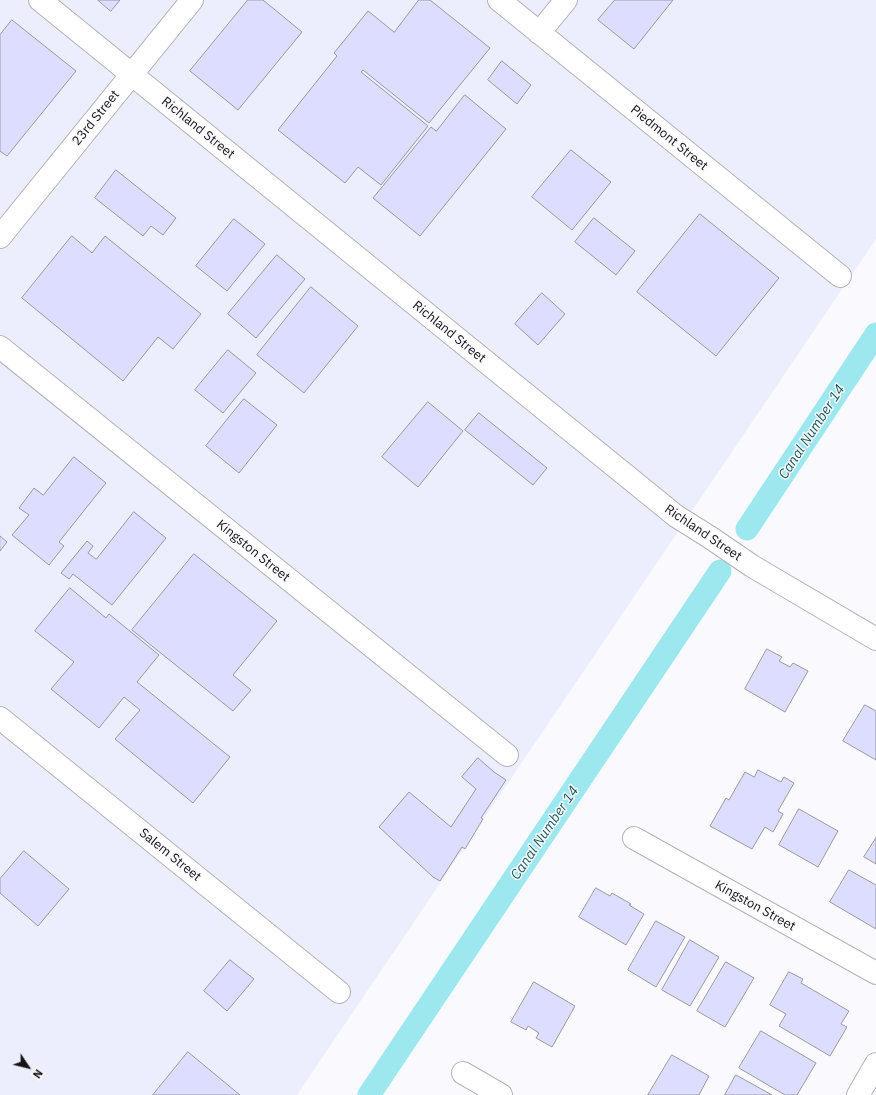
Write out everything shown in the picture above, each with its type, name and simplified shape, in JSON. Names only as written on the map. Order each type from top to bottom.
[{"type":"street","name":"Richland Street","points":[[40,0],[676,516],[752,566],[876,639]]},
{"type":"street","name":"23rd Street","points":[[0,237],[192,0]]},
{"type":"street","name":"Piedmont Street","points":[[499,0],[840,276]]},
{"type":"street","points":[[539,33],[566,0]]},
{"type":"street","name":"Kingston Street","points":[[0,347],[507,755]]},
{"type":"street","name":"Salem Street","points":[[0,718],[339,992]]},
{"type":"street","name":"Kingston Street","points":[[634,838],[876,973]]},
{"type":"street","points":[[858,1095],[876,1064]]},
{"type":"street","points":[[462,1073],[501,1095]]},
{"type":"shaded area","points":[[0,0],[876,0],[876,239],[297,1095],[0,1095]]},
{"type":"building","points":[[98,0],[120,0],[111,11]]},
{"type":"building","points":[[248,0],[263,0],[302,32],[238,110],[190,71]]},
{"type":"building","points":[[419,0],[430,0],[490,48],[429,123],[363,70],[361,72],[428,126],[381,185],[358,167],[345,183],[278,130],[337,56],[334,53],[368,11],[394,32]]},
{"type":"building","points":[[615,0],[673,0],[634,49],[598,20]]},
{"type":"building","points":[[12,20],[76,71],[7,156],[0,151],[0,35]]},
{"type":"building","points":[[502,61],[531,85],[517,104],[488,80]]},
{"type":"building","points":[[465,95],[506,129],[420,236],[373,198],[431,127],[436,131]]},
{"type":"building","points":[[571,150],[611,182],[572,230],[532,197]]},
{"type":"building","points":[[116,170],[176,218],[163,235],[151,226],[143,236],[95,198]]},
{"type":"building","points":[[700,214],[779,278],[716,356],[637,292]]},
{"type":"building","points":[[594,218],[635,251],[616,275],[575,242]]},
{"type":"building","points":[[234,219],[265,244],[227,291],[196,266]]},
{"type":"building","points":[[72,236],[92,253],[105,236],[201,314],[173,349],[158,337],[123,381],[22,298]]},
{"type":"building","points":[[277,255],[305,279],[256,338],[228,314]]},
{"type":"building","points":[[311,287],[358,326],[304,393],[257,355]]},
{"type":"building","points":[[542,293],[565,314],[538,345],[515,324]]},
{"type":"building","points":[[228,350],[256,373],[223,413],[195,390]]},
{"type":"building","points":[[244,399],[277,425],[239,473],[206,446]]},
{"type":"building","points":[[428,402],[463,431],[418,487],[382,457]]},
{"type":"building","points":[[479,413],[547,468],[533,485],[465,430]]},
{"type":"building","points":[[74,457],[106,483],[59,542],[64,546],[49,565],[12,535],[29,515],[19,508],[34,488],[43,495]]},
{"type":"building","points":[[134,512],[166,538],[112,605],[73,574],[69,579],[61,573],[87,541],[93,546],[88,553],[96,559]]},
{"type":"building","points":[[0,536],[7,542],[0,551]]},
{"type":"building","points":[[194,554],[277,621],[233,675],[251,690],[233,711],[132,630]]},
{"type":"building","points":[[70,588],[106,618],[109,614],[159,655],[137,682],[230,757],[193,803],[115,739],[140,710],[124,697],[99,728],[51,689],[74,662],[35,631]]},
{"type":"building","points":[[767,649],[782,657],[779,661],[790,667],[793,663],[808,671],[785,712],[745,689]]},
{"type":"building","points":[[865,705],[876,711],[876,760],[843,741]]},
{"type":"building","points":[[478,758],[506,780],[481,818],[483,819],[465,849],[462,847],[440,881],[433,877],[379,827],[409,792],[451,827],[476,789],[462,777]]},
{"type":"building","points":[[758,770],[781,782],[784,777],[794,783],[778,811],[783,814],[773,832],[765,827],[752,849],[710,826],[726,798],[729,800],[745,772],[754,777]]},
{"type":"building","points":[[799,809],[838,831],[818,867],[779,845]]},
{"type":"building","points":[[876,838],[876,864],[864,857]]},
{"type":"building","points":[[24,851],[69,889],[38,926],[0,893],[0,879]]},
{"type":"building","points":[[849,870],[876,885],[876,929],[830,902]]},
{"type":"building","points":[[596,888],[610,896],[612,893],[631,904],[629,905],[644,914],[626,945],[579,917]]},
{"type":"building","points":[[656,921],[685,937],[656,987],[628,970]]},
{"type":"building","points":[[690,940],[719,957],[690,1006],[662,990]]},
{"type":"building","points":[[230,960],[254,979],[227,1011],[204,991]]},
{"type":"building","points":[[726,962],[754,978],[725,1027],[697,1011]]},
{"type":"building","points":[[789,972],[803,979],[801,983],[849,1011],[841,1024],[847,1027],[830,1056],[779,1026],[786,1014],[770,1005]]},
{"type":"building","points":[[534,982],[575,1006],[552,1047],[536,1038],[539,1033],[528,1026],[526,1030],[511,1022]]},
{"type":"building","points":[[761,1031],[816,1063],[797,1095],[785,1095],[739,1068]]},
{"type":"building","points":[[188,1052],[240,1095],[153,1095]]},
{"type":"building","points":[[672,1055],[709,1076],[699,1095],[648,1095]]},
{"type":"building","points":[[736,1075],[772,1095],[725,1095]]},
{"type":"waterway","name":"Canal Number 14","points":[[747,529],[876,334]]},
{"type":"waterway","name":"Canal Number 14","points":[[369,1095],[720,571]]}]
